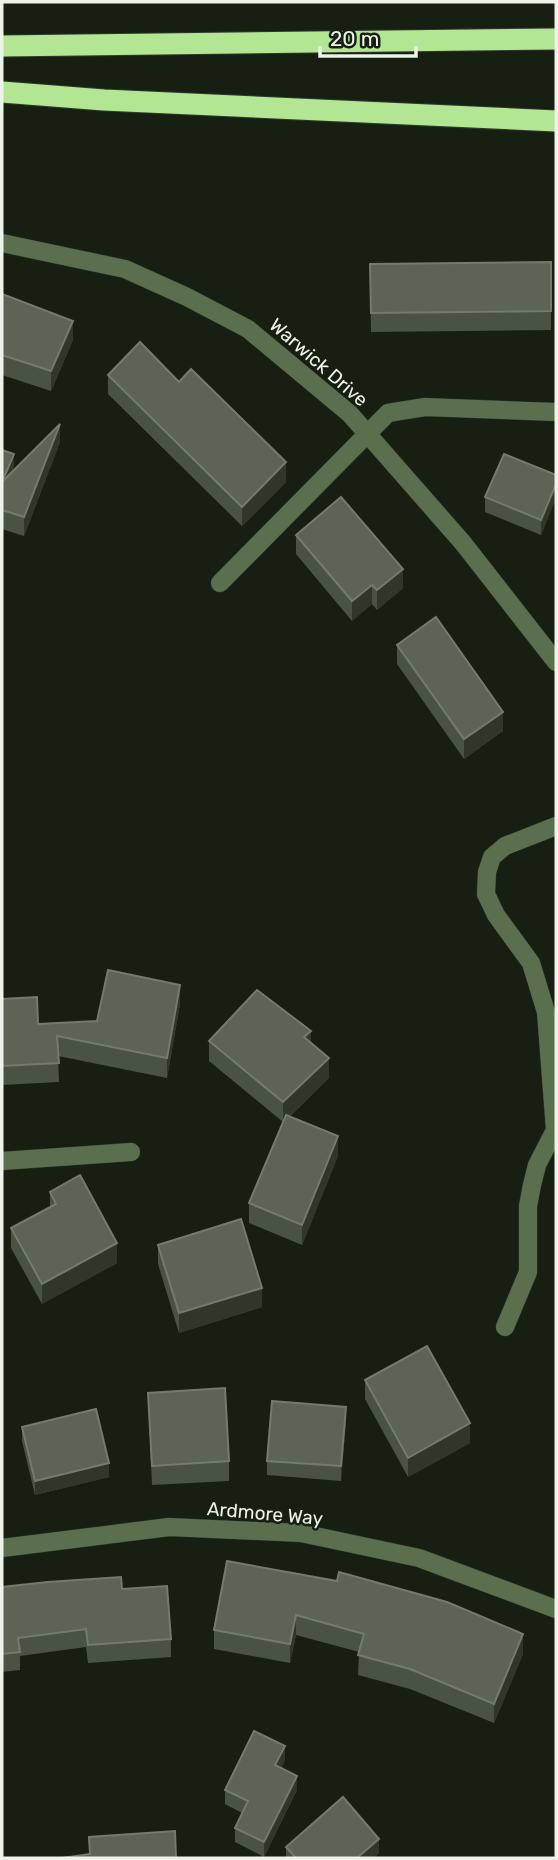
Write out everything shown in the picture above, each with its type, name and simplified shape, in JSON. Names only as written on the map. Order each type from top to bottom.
[{"type":"highway","points":[[2,46],[556,40]]},
{"type":"highway","points":[[2,92],[104,100],[556,121]]},
{"type":"street","name":"Warwick Drive","points":[[2,243],[125,269],[248,329],[350,414],[463,543],[556,662]]},
{"type":"street","points":[[220,583],[388,413],[425,407],[556,412]]},
{"type":"street","points":[[505,1327],[528,1272],[528,1206],[537,1165],[555,1130],[546,1012],[531,963],[496,915],[486,894],[487,872],[492,857],[505,846],[556,826]]},
{"type":"street","points":[[2,1161],[131,1152]]},
{"type":"street","name":"Ardmore Way","points":[[2,1548],[169,1527],[301,1533],[419,1558],[556,1609]]},
{"type":"building","points":[[551,262],[551,311],[371,313],[370,264]]},
{"type":"building","points":[[2,294],[73,321],[51,371],[2,355]]},
{"type":"building","points":[[140,342],[179,382],[191,369],[286,462],[242,507],[108,375]]},
{"type":"building","points":[[60,424],[24,517],[2,510],[2,482]]},
{"type":"building","points":[[2,450],[14,454],[2,482]]},
{"type":"building","points":[[504,454],[556,475],[556,484],[541,520],[485,497]]},
{"type":"building","points":[[341,497],[403,569],[377,590],[372,585],[352,601],[296,535]]},
{"type":"building","points":[[436,617],[503,712],[464,739],[397,645]]},
{"type":"building","points":[[108,970],[180,985],[167,1058],[57,1036],[59,1063],[2,1066],[2,999],[37,997],[38,1024],[97,1021]]},
{"type":"building","points":[[257,990],[311,1031],[304,1037],[329,1058],[283,1102],[209,1041]]},
{"type":"building","points":[[286,1115],[338,1136],[302,1225],[249,1203]]},
{"type":"building","points":[[80,1175],[117,1243],[42,1284],[11,1228],[56,1204],[50,1192]]},
{"type":"building","points":[[241,1219],[262,1288],[179,1313],[158,1245]]},
{"type":"building","points":[[427,1346],[470,1423],[408,1458],[365,1380]]},
{"type":"building","points":[[225,1388],[229,1461],[152,1466],[148,1393]]},
{"type":"building","points":[[272,1401],[346,1407],[341,1466],[267,1461]]},
{"type":"building","points":[[96,1409],[109,1463],[35,1481],[22,1427]]},
{"type":"building","points":[[227,1561],[337,1581],[339,1572],[447,1602],[523,1634],[494,1704],[410,1669],[358,1655],[364,1634],[296,1615],[290,1644],[214,1630]]},
{"type":"building","points":[[121,1577],[122,1589],[167,1586],[171,1639],[88,1645],[86,1629],[18,1638],[20,1652],[2,1654],[2,1587]]},
{"type":"building","points":[[254,1731],[285,1746],[275,1765],[297,1776],[264,1842],[235,1828],[248,1801],[225,1790]]},
{"type":"building","points":[[343,1797],[379,1839],[357,1858],[296,1858],[286,1847]]},
{"type":"building","points":[[175,1831],[176,1858],[62,1858],[90,1854],[89,1837]]}]
